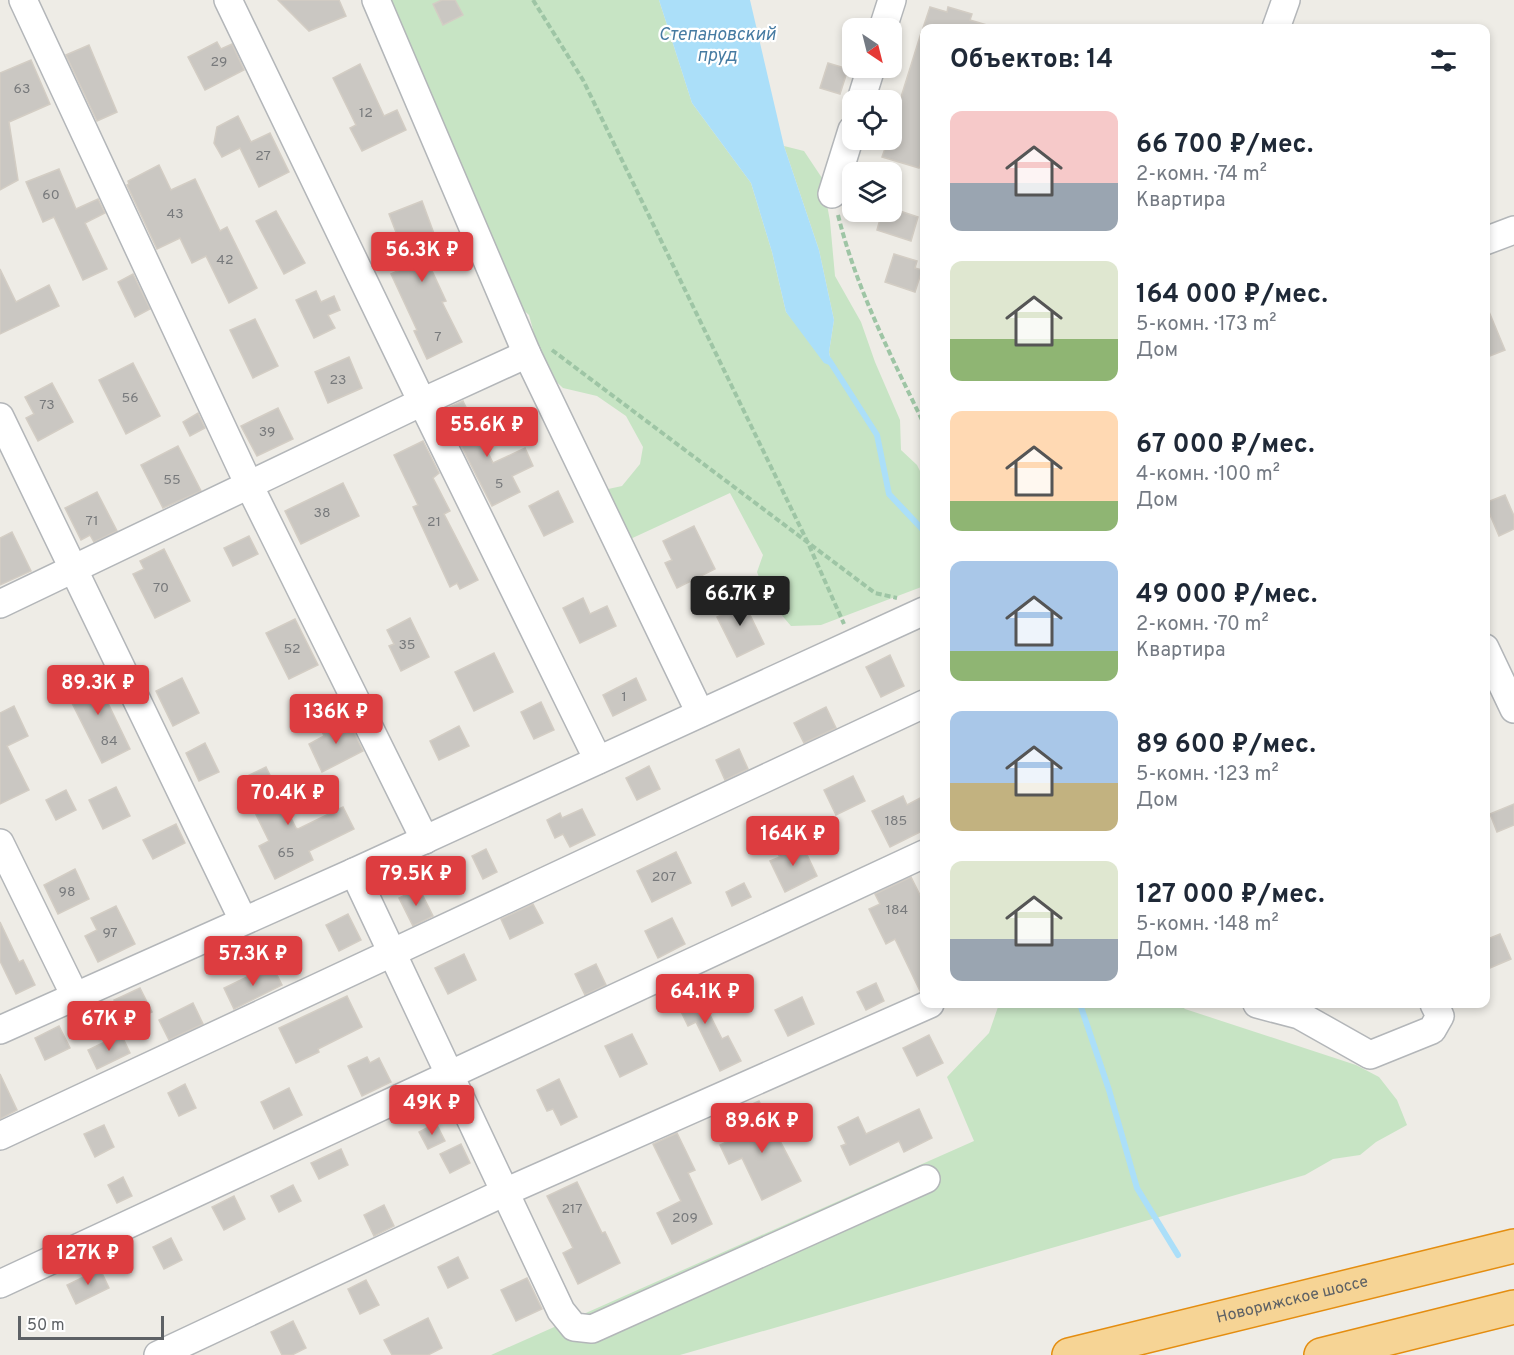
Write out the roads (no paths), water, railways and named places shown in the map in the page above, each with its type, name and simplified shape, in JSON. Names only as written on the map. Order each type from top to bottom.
[{"type":"highway","name":"Новорижское шоссе","points":[[1069,1355],[1514,1246]]},
{"type":"highway","points":[[1321,1355],[1514,1307]]},
{"type":"street","points":[[23,0],[249,485],[424,840]]},
{"type":"street","points":[[228,0],[598,760]]},
{"type":"street","points":[[376,0],[700,713]]},
{"type":"street","points":[[887,18],[892,0]]},
{"type":"street","points":[[1277,24],[1286,0]]},
{"type":"street","points":[[832,194],[846,150]]},
{"type":"street","points":[[1490,240],[1513,233]]},
{"type":"street","points":[[0,604],[536,349]]},
{"type":"street","points":[[0,417],[243,920]]},
{"type":"street","points":[[0,1030],[354,872],[853,643],[914,605]]},
{"type":"street","points":[[1490,659],[1514,709]]},
{"type":"street","points":[[0,1136],[920,707]]},
{"type":"street","points":[[0,843],[75,996]]},
{"type":"street","points":[[0,1284],[920,856]]},
{"type":"street","points":[[354,872],[561,1311],[574,1327],[592,1329],[926,1179]]},
{"type":"street","points":[[158,1355],[505,1192],[921,1008]]},
{"type":"street","points":[[1272,1008],[1299,1015],[1370,1055],[1432,1030],[1437,1010]]},
{"type":"water","name":"Степановский пруд","points":[[659,0],[750,0],[784,146],[819,250],[834,320],[829,352],[832,366],[824,363],[786,312],[772,252],[751,183],[692,103]]},
{"type":"waterway","points":[[829,360],[877,435],[889,494],[920,527]]},
{"type":"waterway","points":[[1081,1008],[1109,1090],[1137,1188],[1178,1255]]}]
